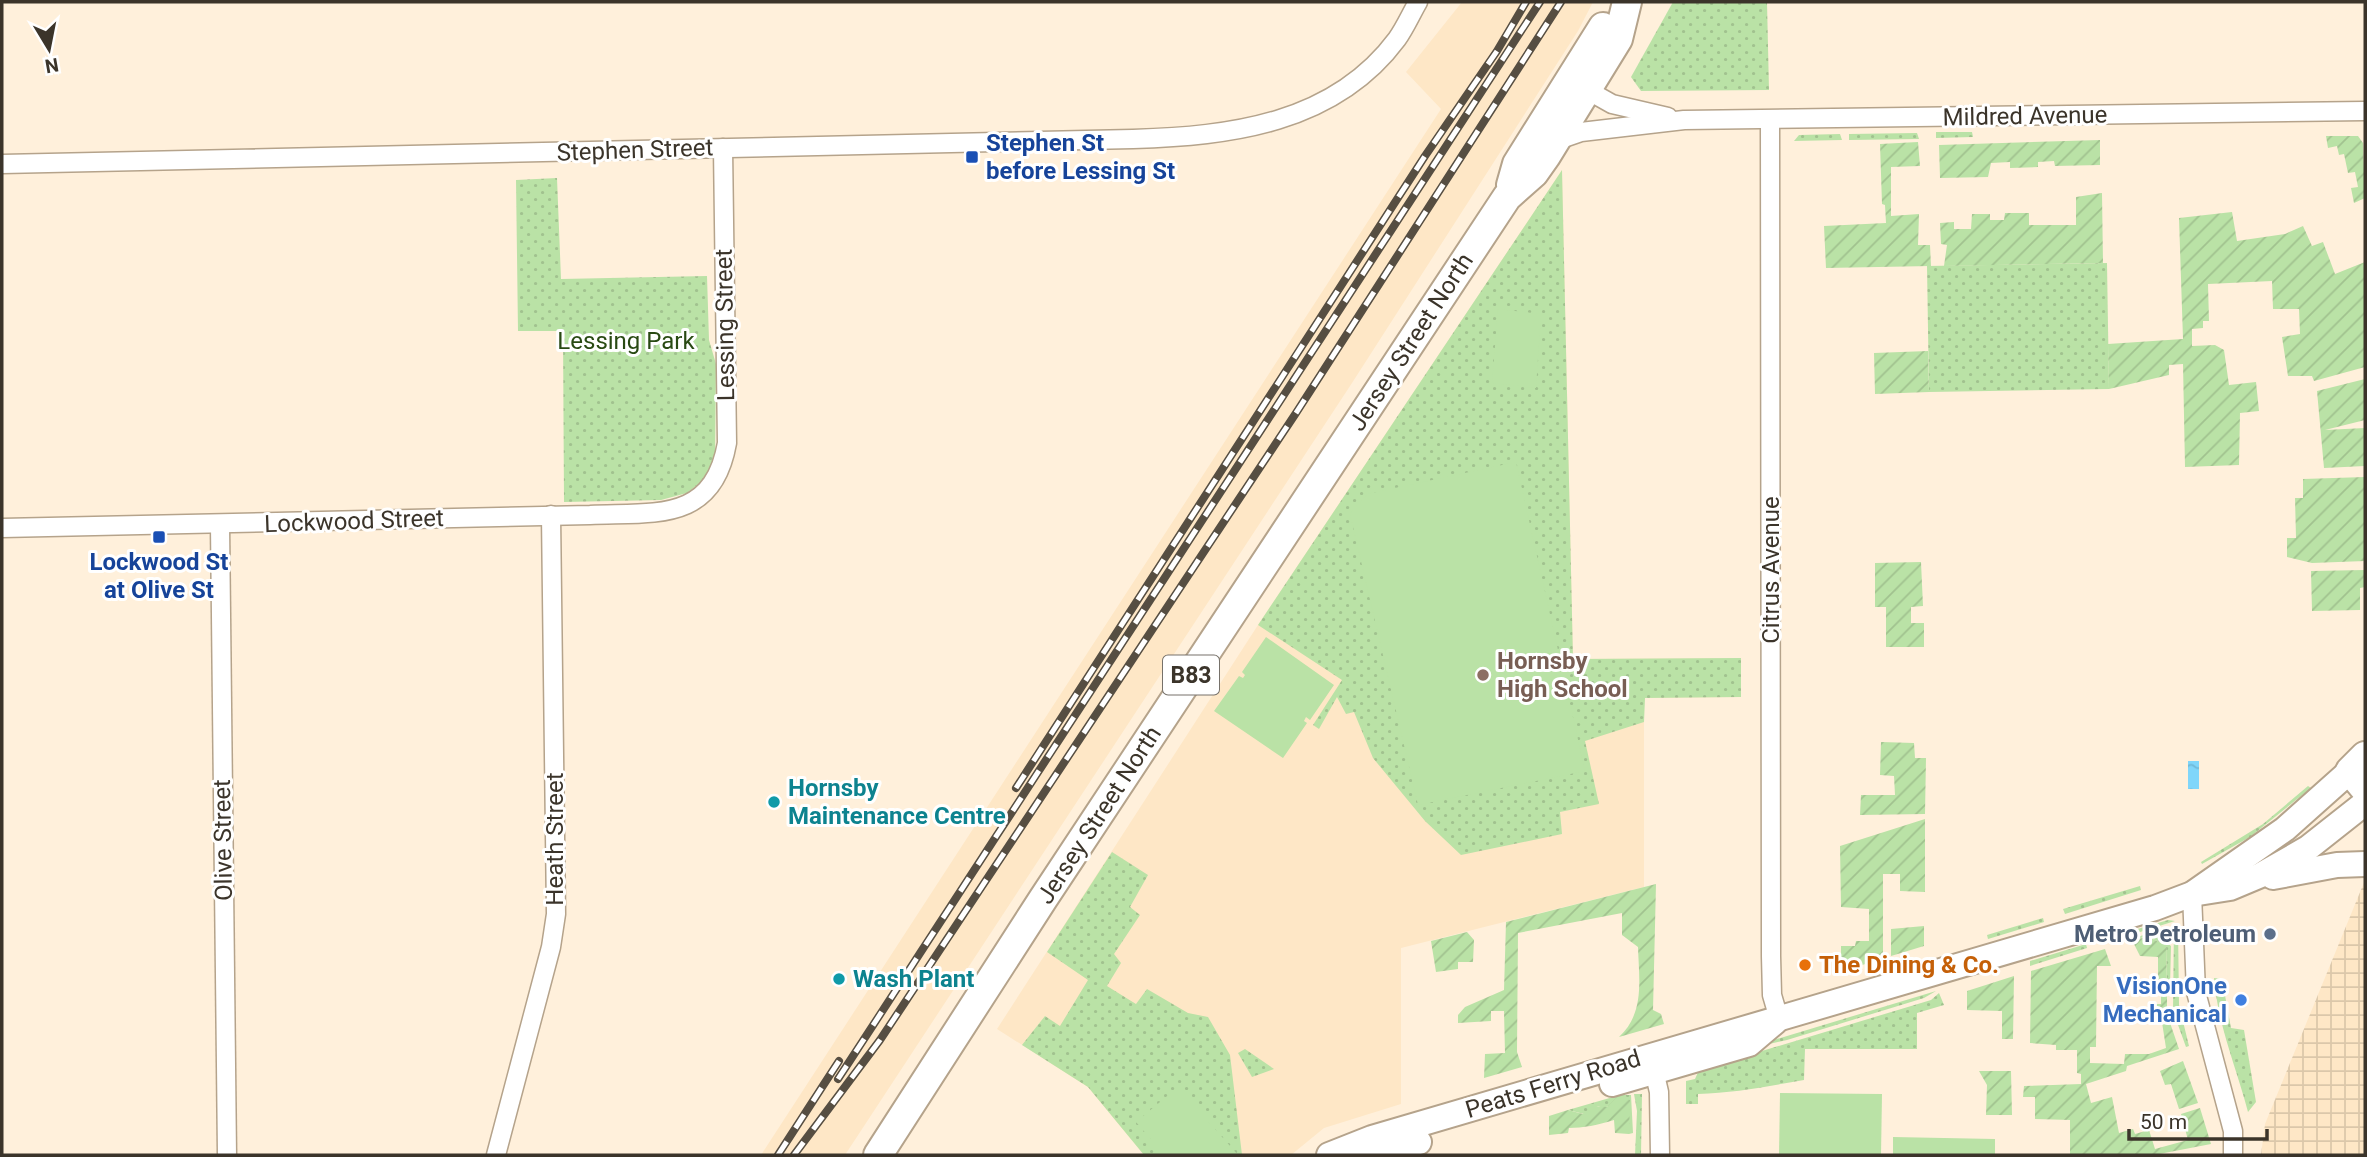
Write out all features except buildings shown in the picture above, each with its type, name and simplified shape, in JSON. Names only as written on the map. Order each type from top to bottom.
[{"type":"main road","name":"Jersey Street North","points":[[878,1155],[1043,899],[1507,197],[1534,173],[1556,141],[1602,28],[1625,5]]},
{"type":"main road","name":"Jersey Street North","points":[[1507,197],[1517,164],[1579,85]]},
{"type":"main road","name":"Peats Ferry Road","points":[[2192,894],[2360,772]]},
{"type":"main road","name":"Peats Ferry Road","points":[[1329,1155],[1372,1138],[1652,1063],[1749,1044],[1779,1020],[2155,908],[2192,894],[2230,888],[2308,848],[2365,803]]},
{"type":"main road","points":[[2230,888],[2291,873],[2365,863]]},
{"type":"main road","name":"Peats Ferry Road","points":[[1375,1155],[1652,1063]]},
{"type":"street","name":"Stephen Street","points":[[2,164],[1166,138],[1227,132],[1267,125],[1315,107],[1359,77],[1397,40],[1418,2]]},
{"type":"street","name":"Mildred Avenue","points":[[1579,85],[1632,111],[1684,120]]},
{"type":"street","name":"Mildred Avenue","points":[[1556,141],[1581,132],[1684,120],[2365,111]]},
{"type":"street","name":"Citrus Avenue","points":[[1770,120],[1771,956],[1772,995],[1779,1020]]},
{"type":"street","name":"Lessing Street","points":[[703,496],[723,465],[727,443],[723,148]]},
{"type":"street","name":"Lockwood Street","points":[[2,528],[219,525],[659,512],[680,509],[703,496]]},
{"type":"street","name":"Heath Street","points":[[496,1155],[551,947],[556,914],[551,515]]},
{"type":"street","name":"Olive Street","points":[[219,525],[227,1155]]},
{"type":"street","points":[[2192,894],[2196,992],[2226,1099],[2233,1131],[2233,1155]]},
{"type":"street","points":[[1652,1063],[1660,1104],[1660,1155]]},
{"type":"shaded area","points":[[1462,2],[1593,2],[1578,31],[1352,383],[845,1155],[761,1155],[1441,109],[1406,72]]},
{"type":"shaded area","name":"Hornsby High School","points":[[1562,170],[1573,659],[1741,658],[1741,697],[1644,698],[1644,887],[1401,948],[1401,1104],[1324,1128],[1291,1155],[1144,1155],[1088,1087],[997,1029],[1258,625]]},
{"type":"shaded area","points":[[2365,880],[2365,1155],[2261,1155],[2265,1124]]},
{"type":"green space","points":[[1673,2],[1767,2],[1769,90],[1641,91],[1631,77]]},
{"type":"green space","points":[[1936,132],[1972,132],[1973,137],[1936,138]]},
{"type":"green space","points":[[1917,133],[1919,139],[1849,140],[1849,134]]},
{"type":"green space","points":[[1840,134],[1842,140],[1794,141],[1799,135]]},
{"type":"green space","points":[[2326,136],[2358,136],[2363,143],[2365,198],[2354,203],[2351,188],[2358,187],[2355,172],[2348,173],[2344,154],[2339,155],[2337,146],[2328,148]]},
{"type":"green space","points":[[2100,140],[2100,165],[2055,166],[2054,161],[2038,162],[2038,167],[2010,168],[2010,162],[1991,163],[1988,177],[1940,178],[1939,145]]},
{"type":"green space","points":[[1918,142],[1920,166],[1891,167],[1891,216],[1919,214],[1918,245],[1930,245],[1931,266],[1826,268],[1824,226],[1886,223],[1885,205],[1882,204],[1880,144]]},
{"type":"green space","points":[[1562,170],[1573,659],[1741,658],[1741,697],[1645,698],[1644,722],[1585,741],[1599,804],[1560,812],[1562,834],[1461,855],[1425,821],[1373,758],[1354,712],[1346,714],[1337,697],[1319,729],[1313,725],[1342,680],[1258,625]]},
{"type":"green space","name":"Lessing Park","points":[[557,178],[561,279],[707,276],[709,340],[716,364],[715,460],[701,482],[687,493],[661,500],[564,502],[563,331],[518,331],[516,180]]},
{"type":"green space","points":[[2102,193],[2103,263],[1944,266],[1947,245],[1941,244],[1940,223],[1954,222],[1954,229],[1971,229],[1972,214],[1990,214],[1990,220],[2004,220],[2005,213],[2029,213],[2029,225],[2076,225],[2076,197]]},
{"type":"green space","points":[[2232,212],[2237,241],[2285,234],[2303,226],[2312,246],[2323,242],[2335,274],[2365,262],[2365,367],[2314,381],[2312,376],[2288,376],[2282,337],[2300,334],[2299,309],[2273,309],[2272,281],[2208,284],[2209,321],[2203,321],[2203,328],[2192,329],[2192,346],[2215,345],[2224,350],[2229,385],[2256,382],[2259,411],[2240,413],[2239,465],[2185,467],[2183,364],[2169,365],[2169,375],[2109,389],[2108,344],[2183,339],[2179,218]]},
{"type":"green space","points":[[2107,263],[2109,389],[1929,392],[1927,266]]},
{"type":"green space","points":[[1498,309],[1541,314],[1536,388],[1492,383]]},
{"type":"green space","points":[[1928,351],[1929,392],[1875,394],[1874,353]]},
{"type":"green space","points":[[2365,379],[2365,420],[2325,430],[2365,428],[2365,466],[2324,468],[2317,391]]},
{"type":"green space","points":[[1516,462],[1585,771],[1418,805],[1350,514],[1367,494]]},
{"type":"green space","points":[[2365,477],[2365,561],[2312,563],[2287,557],[2287,538],[2296,538],[2295,498],[2303,498],[2303,479]]},
{"type":"green space","points":[[1921,562],[1923,606],[1911,607],[1911,623],[1924,623],[1924,647],[1886,647],[1886,607],[1875,607],[1875,563]]},
{"type":"green space","points":[[2365,570],[2365,587],[2360,588],[2360,610],[2312,611],[2311,571]]},
{"type":"green space","points":[[1266,637],[1334,685],[1310,720],[1306,717],[1304,721],[1307,723],[1283,758],[1214,711],[1239,676],[1243,678],[1245,675],[1242,672]]},
{"type":"green space","points":[[1881,742],[1914,743],[1915,758],[1926,758],[1925,814],[1860,815],[1861,795],[1895,795],[1894,776],[1880,775]]},
{"type":"green space","points":[[2308,786],[2311,788],[2250,837],[2202,864],[2201,862],[2263,824]]},
{"type":"green space","points":[[1925,819],[1925,892],[1900,891],[1900,874],[1883,874],[1883,959],[1841,971],[1841,946],[1855,946],[1856,941],[1869,941],[1869,909],[1841,907],[1840,846]]},
{"type":"green space","points":[[1112,852],[1148,875],[1130,907],[1140,915],[1114,954],[1121,963],[1107,986],[1136,1004],[1147,989],[1188,1013],[1208,1017],[1230,1055],[1242,1155],[1144,1155],[1088,1087],[1022,1045],[1045,1016],[1060,1026],[1088,980],[1047,952]]},
{"type":"green space","points":[[1656,884],[1653,1010],[1661,1014],[1664,1024],[1619,1037],[1633,1017],[1639,995],[1638,947],[1622,935],[1622,913],[1518,933],[1517,1052],[1522,1067],[1484,1078],[1485,1054],[1505,1053],[1504,1011],[1491,1011],[1491,1021],[1458,1023],[1458,1015],[1465,1007],[1504,990],[1506,922]]},
{"type":"green space","points":[[2140,886],[2141,890],[2065,914],[2063,909]]},
{"type":"green space","points":[[2043,918],[2044,922],[1988,939],[1987,935]]},
{"type":"green space","points":[[2168,920],[2175,921],[2118,939],[2117,935]]},
{"type":"green space","points":[[2178,925],[2179,1005],[2189,1046],[2186,1047],[2173,1011],[2174,926]]},
{"type":"green space","points":[[1924,926],[1924,946],[1891,956],[1891,929]]},
{"type":"green space","points":[[1467,932],[1474,940],[1473,962],[1458,962],[1458,969],[1436,972],[1431,941]]},
{"type":"green space","points":[[2153,932],[2171,946],[2170,987],[2167,987],[2166,945],[2148,937],[2131,939]]},
{"type":"green space","points":[[2148,937],[2166,945],[2167,987],[2158,987],[2158,957],[2140,956],[2132,940]]},
{"type":"green space","points":[[2086,944],[2087,948],[2030,966],[2030,961]]},
{"type":"green space","points":[[2105,949],[2111,966],[2097,966],[2096,1047],[2090,1047],[2090,1063],[2124,1064],[2125,1054],[2149,1054],[2166,1048],[2161,1016],[2153,1012],[2153,1004],[2161,1004],[2161,995],[2167,995],[2167,1014],[2179,1049],[2127,1066],[2126,1071],[2086,1084],[2091,1103],[2112,1097],[2119,1133],[2133,1129],[2135,1134],[2149,1130],[2155,1149],[2188,1140],[2181,1114],[2200,1108],[2211,1144],[2154,1155],[2070,1155],[2070,1120],[2035,1119],[2035,1097],[2023,1097],[2024,1086],[2081,1084],[2081,1074],[2077,1073],[2077,1050],[2056,1050],[2056,1045],[2030,1043],[2031,971]]},
{"type":"green space","points":[[2014,976],[2013,1039],[2002,1039],[2002,1011],[1967,1010],[1967,991]]},
{"type":"green space","points":[[2214,978],[2222,979],[2231,1028],[2244,1030],[2256,1102],[2248,1112],[2223,1029]]},
{"type":"green space","points":[[1936,991],[1924,998],[1787,1040],[1734,1052]]},
{"type":"green space","points":[[1939,993],[1944,1005],[1917,1013],[1917,1049],[1805,1049],[1804,1080],[1738,1091],[1698,1094],[1698,1104],[1686,1104],[1686,1081],[1695,1079],[1699,1070],[1931,1000]]},
{"type":"green space","points":[[1245,1049],[1274,1069],[1252,1077],[1238,1053]]},
{"type":"green space","points":[[2183,1061],[2198,1103],[2179,1109],[2171,1084],[2165,1085],[2160,1071]]},
{"type":"green space","points":[[1979,1071],[2011,1071],[2012,1115],[1986,1115],[1987,1085]]},
{"type":"green space","points":[[1178,1087],[1238,1155],[1164,1155],[1136,1122]]},
{"type":"green space","points":[[1780,1093],[1882,1094],[1881,1155],[1779,1155]]},
{"type":"green space","points":[[1634,1094],[1642,1094],[1641,1155],[1635,1155],[1637,1111]]},
{"type":"green space","points":[[1620,1095],[1631,1095],[1633,1133],[1629,1134],[1629,1100],[1603,1108],[1598,1106],[1584,1114],[1568,1110]]},
{"type":"green space","points":[[1618,1096],[1630,1100],[1629,1134],[1615,1133],[1614,1120],[1569,1128],[1568,1133],[1549,1135],[1549,1116],[1568,1110],[1583,1114],[1594,1106],[1607,1107]]},
{"type":"green space","points":[[1893,1137],[1995,1139],[1995,1155],[1893,1155]]},
{"type":"water","points":[[2188,761],[2199,761],[2199,789],[2188,789]]},
{"type":"railway","points":[[1016,788],[1425,156],[1497,51],[1526,2]]},
{"type":"railway","points":[[838,1079],[1540,2]]},
{"type":"railway","points":[[794,1155],[880,1040],[1296,413],[1561,2]]},
{"type":"railway","points":[[778,1155],[839,1061]]},
{"type":"place","name":"Stephen St before Lessing St","points":[[972,157]]},
{"type":"place","name":"Lockwood St at Olive St","points":[[159,537]]},
{"type":"place","name":"Hornsby High School","points":[[1483,675]]},
{"type":"place","name":"Hornsby Maintenance Centre","points":[[774,802]]},
{"type":"place","name":"Metro Petroleum","points":[[2270,934]]},
{"type":"place","name":"The Dining & Co.","points":[[1805,965]]},
{"type":"place","name":"Wash Plant","points":[[839,979]]},
{"type":"place","name":"VisionOne Mechanical","points":[[2241,1000]]}]
